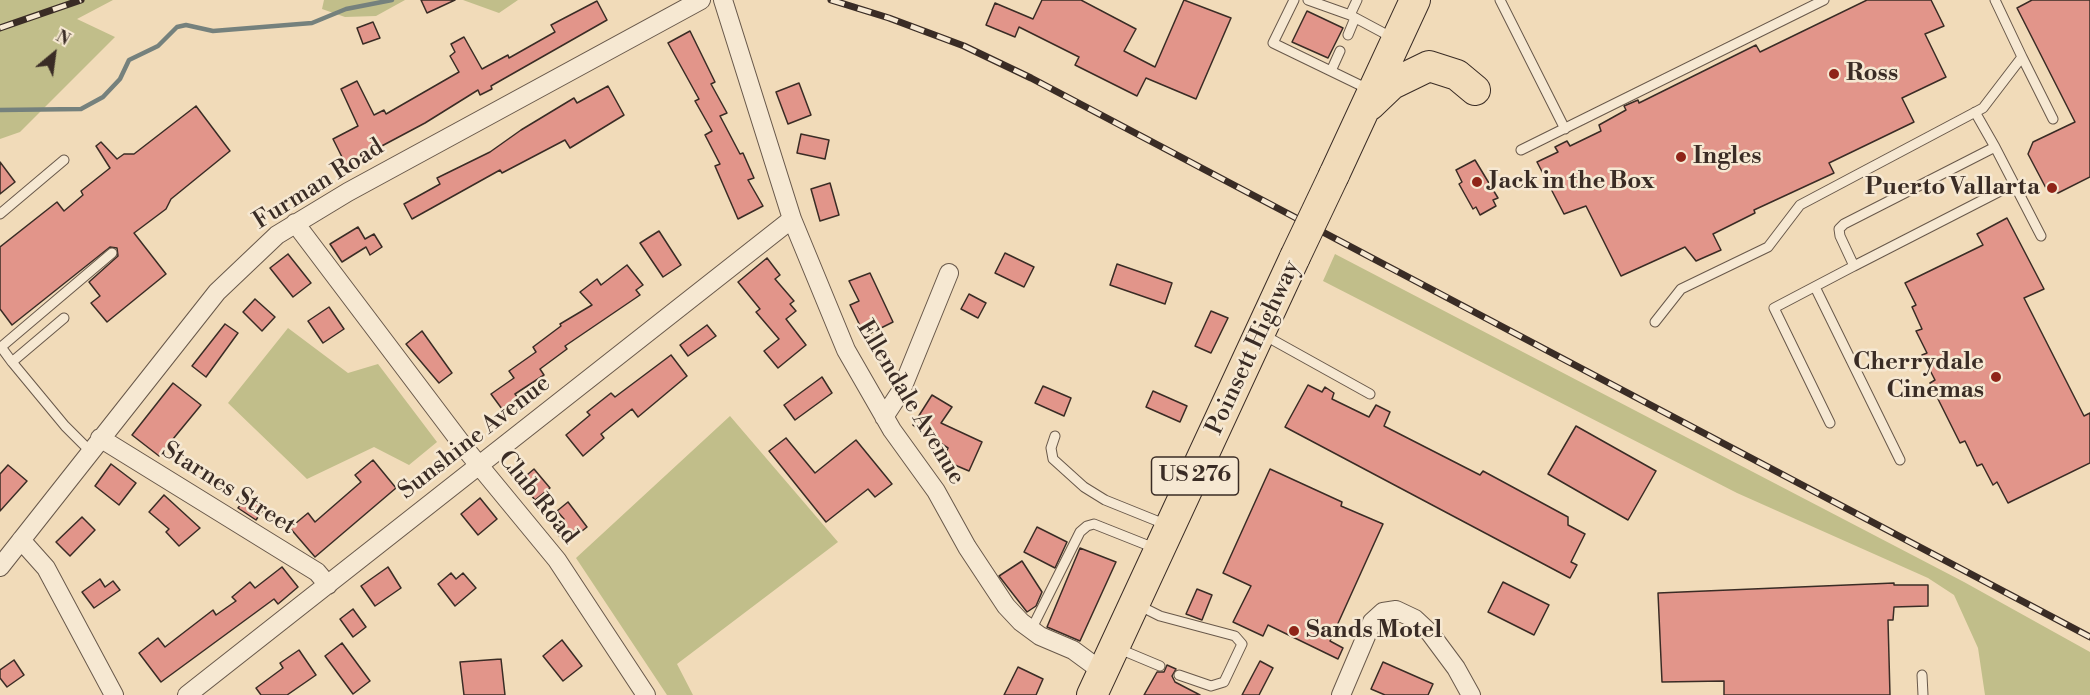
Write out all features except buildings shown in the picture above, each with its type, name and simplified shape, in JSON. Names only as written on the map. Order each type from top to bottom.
[{"type":"highway","name":"Poinsett Highway","points":[[1103,671],[1369,101],[1412,1]]},
{"type":"highway","points":[[1369,101],[1392,84],[1429,66],[1457,75],[1475,90]]},
{"type":"street","name":"Furman Road","points":[[0,567],[217,292],[258,250],[296,223],[701,0]]},
{"type":"street","name":"Ellendale Avenue","points":[[723,0],[792,219],[846,350],[884,417],[936,491],[967,547],[1006,606],[1031,630],[1073,650],[1103,671]]},
{"type":"street","name":"Sunshine Avenue","points":[[187,695],[792,219]]},
{"type":"street","name":"Club Road","points":[[296,223],[480,465],[557,560],[641,692]]},
{"type":"street","points":[[884,417],[901,392],[949,273]]},
{"type":"street","name":"Starnes Street","points":[[95,445],[316,572],[328,585]]},
{"type":"street","points":[[21,540],[45,568],[109,693]]},
{"type":"street","points":[[1341,695],[1372,622],[1389,610],[1403,612],[1430,633],[1456,668],[1471,695]]},
{"type":"lane","points":[[1294,0],[1273,43],[1331,71],[1369,101]]},
{"type":"lane","points":[[1308,0],[1353,17],[1397,40]]},
{"type":"lane","points":[[1348,35],[1357,0]]},
{"type":"lane","points":[[1500,0],[1565,129]]},
{"type":"lane","points":[[1521,150],[1824,0]]},
{"type":"lane","points":[[1995,0],[2053,119]]},
{"type":"lane","points":[[1331,71],[1340,51]]},
{"type":"lane","points":[[1655,322],[1681,289],[1768,247],[1800,205],[1975,112],[1989,100],[2022,57]]},
{"type":"lane","points":[[1975,112],[2041,236]]},
{"type":"lane","points":[[1854,266],[1840,236],[1839,229],[1844,224],[1995,147]]},
{"type":"lane","points":[[0,214],[64,160]]},
{"type":"lane","points":[[1830,423],[1774,308],[2014,184]]},
{"type":"lane","points":[[95,445],[65,426],[0,346],[112,253]]},
{"type":"lane","points":[[1815,287],[1900,460]]},
{"type":"lane","points":[[12,362],[64,318]]},
{"type":"lane","points":[[1260,333],[1370,394]]},
{"type":"lane","points":[[1055,436],[1050,448],[1053,459],[1084,487],[1166,539]]},
{"type":"lane","points":[[1031,630],[1080,532],[1087,526],[1094,524],[1166,539]]},
{"type":"lane","points":[[1136,604],[1160,616],[1235,636],[1242,644],[1224,682],[1211,686],[1179,675]]},
{"type":"lane","points":[[1103,671],[1160,666]]},
{"type":"lane","points":[[1922,675],[1923,695]]},
{"type":"shaded area","points":[[0,0],[113,0],[77,19],[115,37],[20,132],[0,139]]},
{"type":"shaded area","points":[[324,0],[405,0],[376,16],[345,17],[322,9]]},
{"type":"shaded area","points":[[463,0],[518,0],[499,13]]},
{"type":"shaded area","points":[[1335,254],[1964,582],[2090,652],[2090,695],[1985,695],[1978,648],[1954,595],[1928,578],[1737,493],[1323,281]]},
{"type":"shaded area","points":[[288,328],[348,373],[378,364],[437,442],[409,465],[374,447],[307,479],[228,403]]},
{"type":"shaded area","points":[[730,416],[838,542],[677,664],[693,695],[667,695],[576,558]]},
{"type":"waterway","points":[[0,110],[81,109],[103,97],[120,79],[129,60],[158,46],[177,27],[186,25],[213,31],[312,23],[346,9],[392,0]]},
{"type":"railway","points":[[0,28],[81,0]]},
{"type":"railway","points":[[831,0],[889,18],[964,46],[1031,78],[2090,637]]},
{"type":"place","name":"Ross","points":[[1834,74]]},
{"type":"place","name":"Ingles","points":[[1681,157]]},
{"type":"place","name":"Jack in the Box","points":[[1477,182]]},
{"type":"place","name":"Puerto Vallarta","points":[[2052,188]]},
{"type":"place","name":"Cherrydale Cinemas","points":[[1996,377]]},
{"type":"place","name":"Sands Motel","points":[[1294,631]]}]
